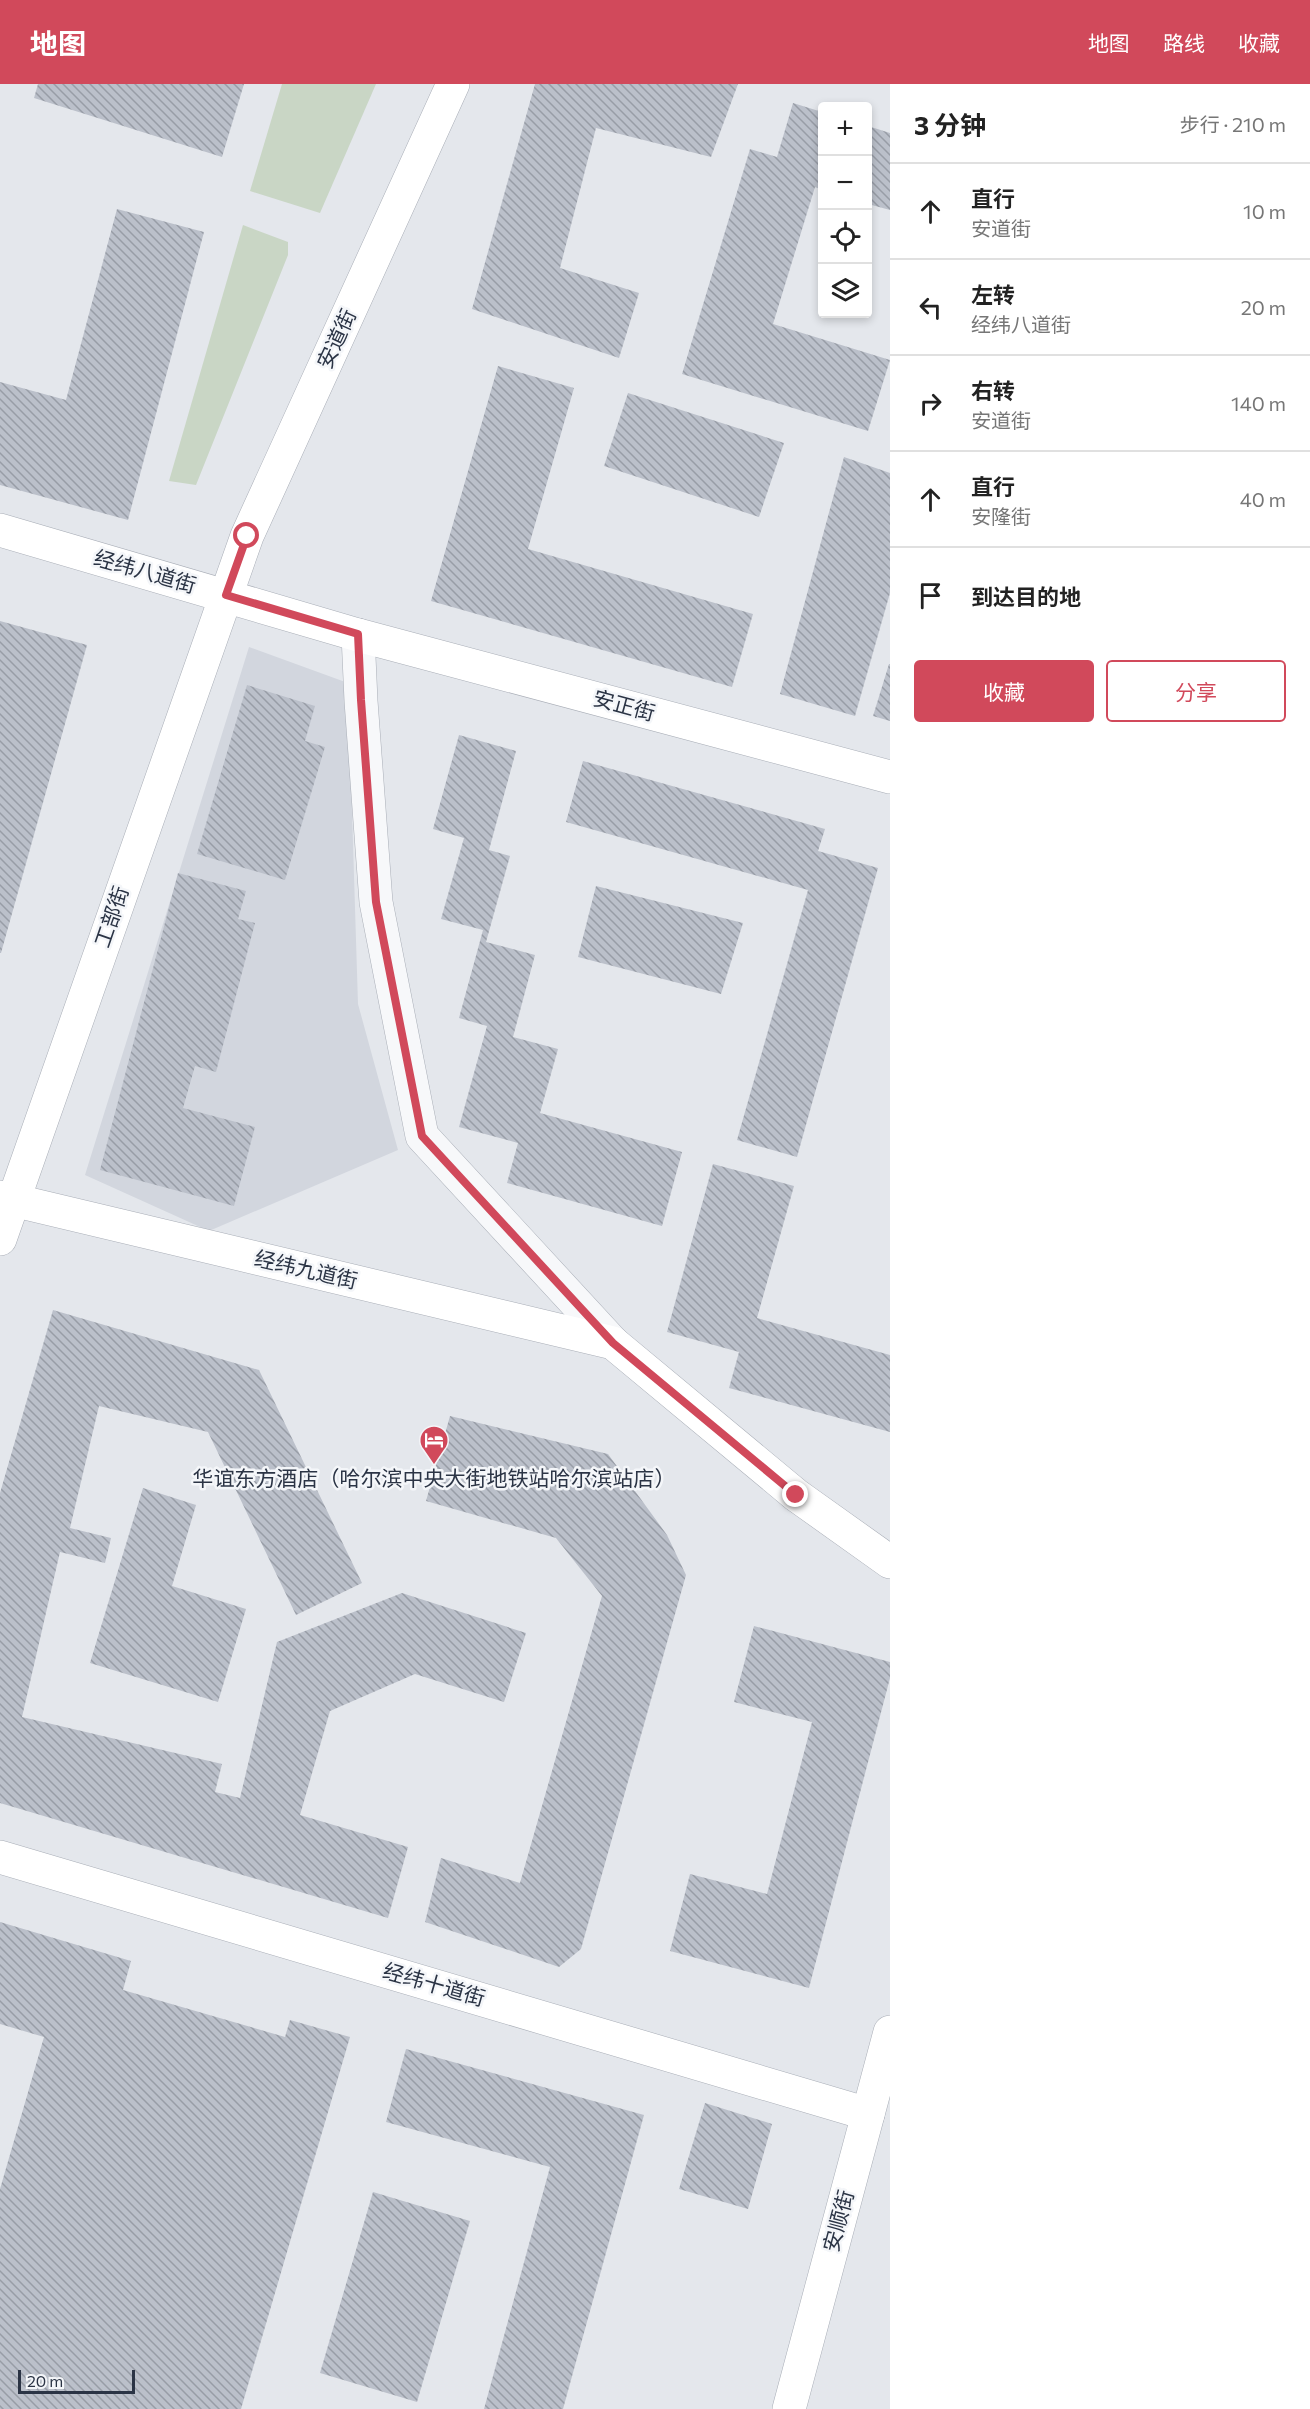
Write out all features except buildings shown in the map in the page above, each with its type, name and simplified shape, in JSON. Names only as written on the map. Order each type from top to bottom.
[{"type":"street","name":"安道街","points":[[226,595],[247,536],[453,84]]},
{"type":"street","name":"经纬八道街","points":[[0,530],[358,634]]},
{"type":"street","name":"工部街","points":[[0,1239],[6,1198],[226,595]]},
{"type":"street","name":"安正街","points":[[358,634],[890,777]]},
{"type":"street","points":[[358,634],[376,902],[422,1136],[613,1343],[796,1495],[890,1562]]},
{"type":"street","name":"经纬九道街","points":[[6,1198],[613,1343]]},
{"type":"street","name":"经纬十道街","points":[[0,1857],[868,2114]]},
{"type":"street","name":"安顺街","points":[[789,2409],[890,2032]]},
{"type":"shaded area","points":[[249,647],[348,683],[358,1004],[398,1150],[209,1231],[85,1175]]},
{"type":"green space","points":[[282,84],[376,84],[320,213],[250,191]]},
{"type":"green space","points":[[243,225],[288,242],[288,255],[196,485],[169,481]]},
{"type":"place","name":"华谊东方酒店（哈尔滨中央大街地铁站哈尔滨站店）","points":[[434,1466]]},
{"type":"route","points":[[247,536],[226,595],[358,634],[376,902],[422,1136],[613,1343],[796,1495]]}]
